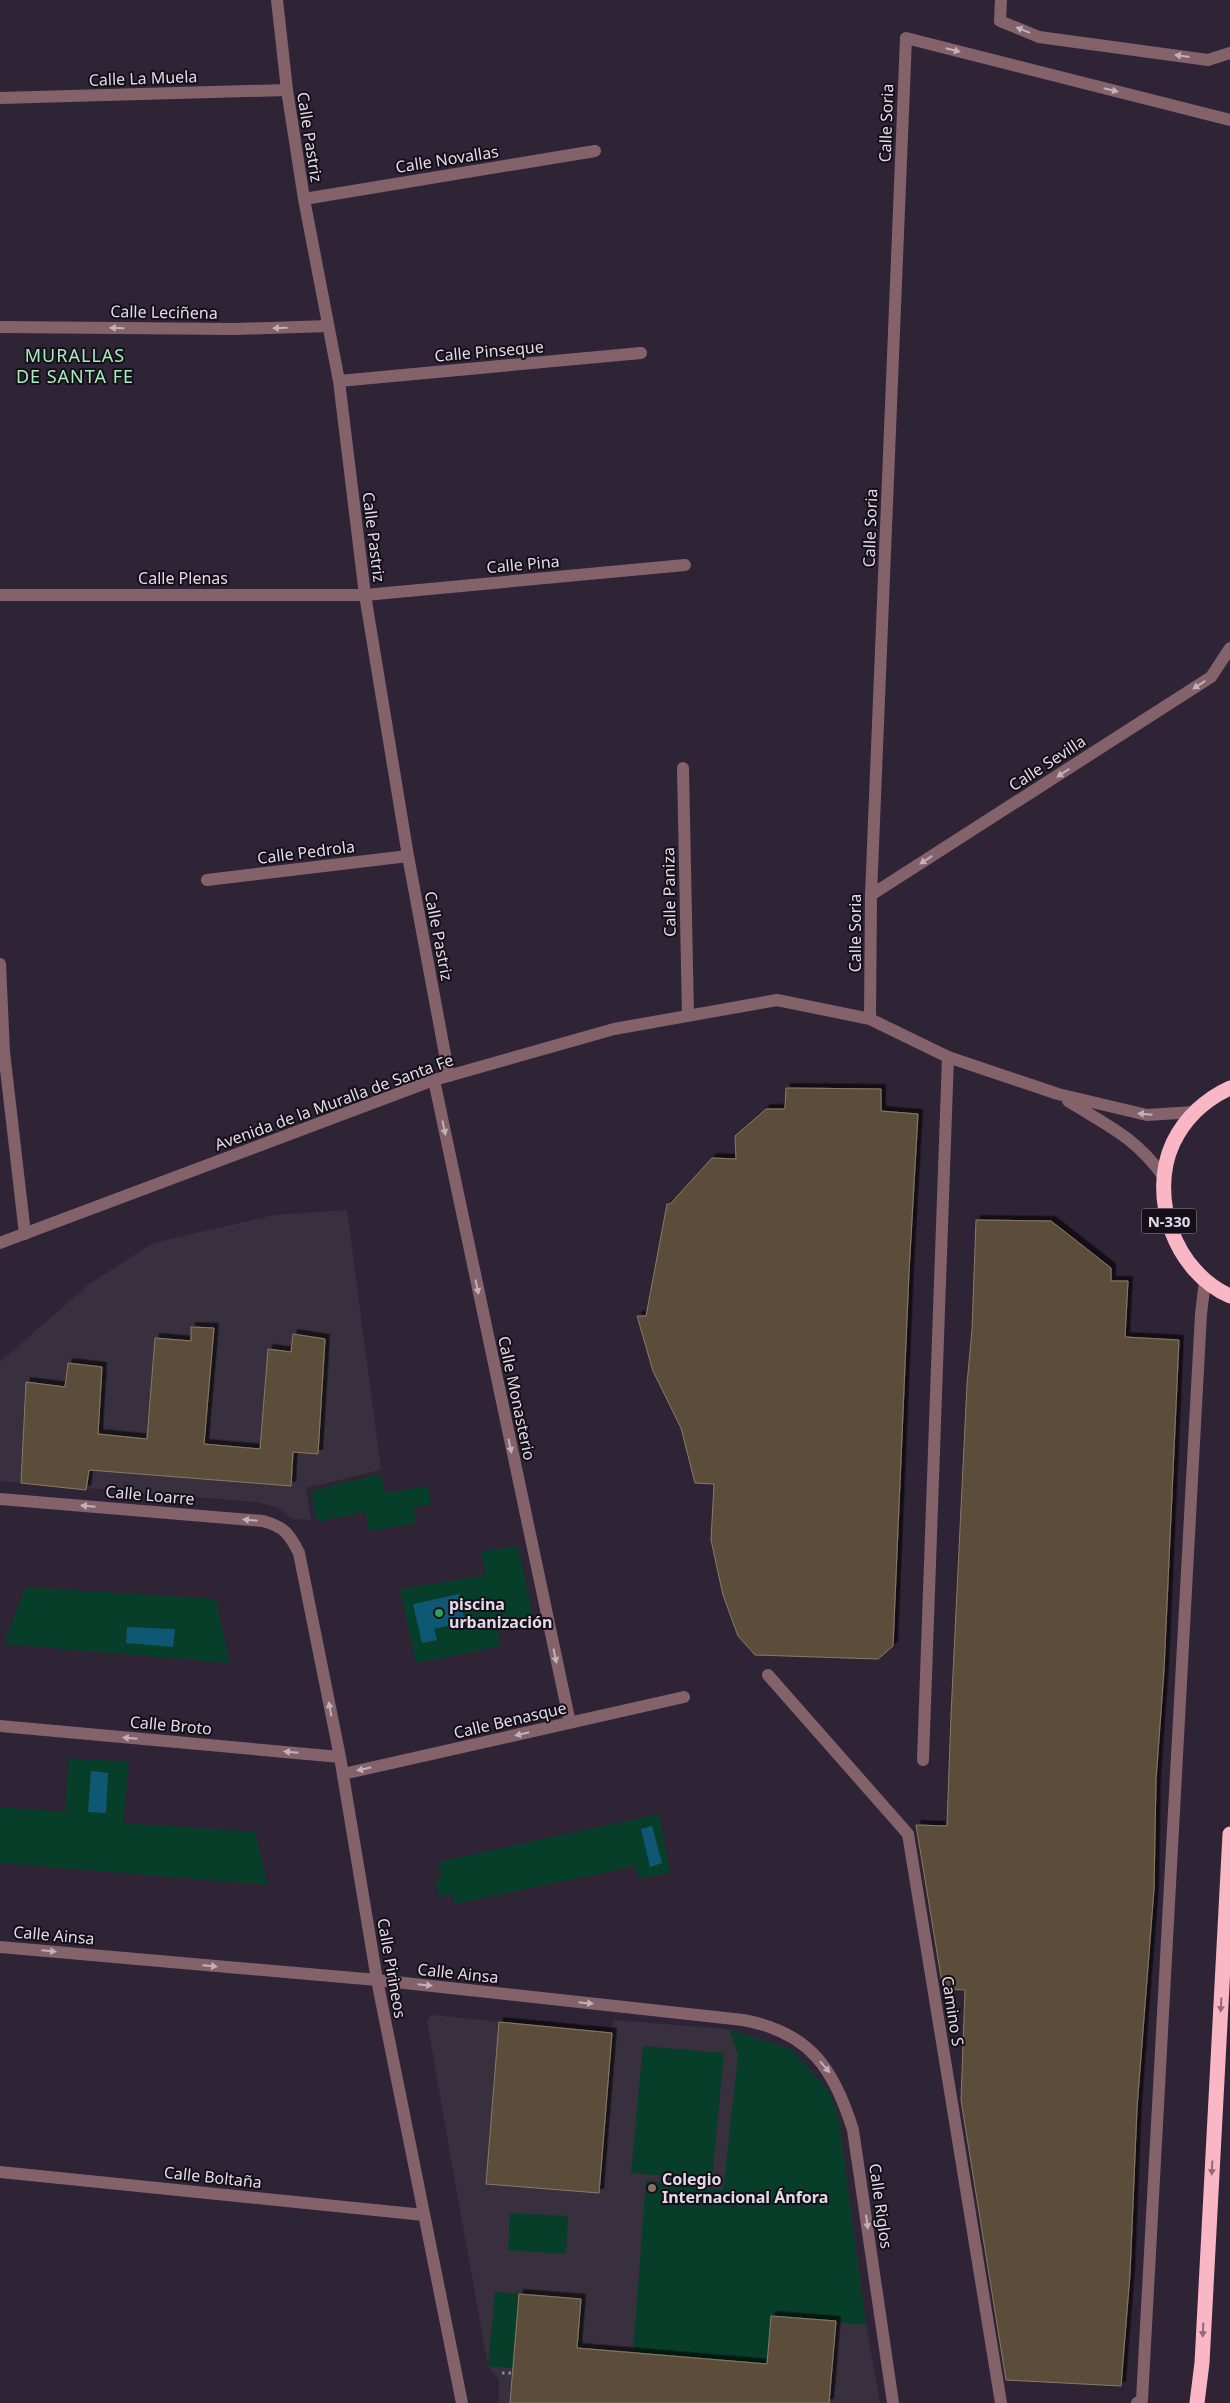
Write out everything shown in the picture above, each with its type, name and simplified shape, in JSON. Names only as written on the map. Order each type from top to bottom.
[{"type":"highway","name":"N-330","points":[[1230,1088],[1209,1100],[1194,1112],[1173,1143],[1164,1177],[1166,1211],[1178,1245],[1187,1260],[1206,1281],[1230,1296]]},
{"type":"highway","points":[[1197,2403],[1202,2363],[1230,1834]]},
{"type":"street","name":"Calle Pastriz","points":[[277,0],[287,90],[304,199],[339,381],[365,594],[408,856],[449,1076]]},
{"type":"street","points":[[1001,0],[1000,21],[1038,37],[1208,60],[1230,53]]},
{"type":"street","name":"Calle Soria","points":[[870,1019],[871,895],[906,38],[1230,120]]},
{"type":"street","name":"Calle La Muela","points":[[0,98],[287,90]]},
{"type":"street","name":"Calle Novallas","points":[[304,199],[595,151]]},
{"type":"street","name":"Calle Leciñena","points":[[0,327],[236,329],[328,326]]},
{"type":"street","name":"Calle Pinseque","points":[[339,381],[641,353]]},
{"type":"street","name":"Calle Pina","points":[[365,594],[685,565]]},
{"type":"street","name":"Calle Plenas","points":[[0,595],[365,594]]},
{"type":"street","name":"Calle Sevilla","points":[[871,895],[1211,678],[1230,648]]},
{"type":"street","name":"Calle Paniza","points":[[683,768],[688,1016]]},
{"type":"street","name":"Calle Pedrola","points":[[207,880],[408,856]]},
{"type":"street","points":[[0,964],[4,1052],[25,1234]]},
{"type":"street","name":"Avenida de la Muralla de Santa Fe","points":[[0,1243],[434,1080],[614,1029],[777,1000],[870,1019],[948,1057],[1058,1094],[1147,1115],[1194,1112]]},
{"type":"street","points":[[923,1760],[948,1057]]},
{"type":"street","name":"Calle Monasterio","points":[[434,1080],[570,1722]]},
{"type":"street","name":"Avenida de la Muralla de Santa Fe","points":[[1058,1094],[1130,1139],[1153,1162],[1164,1177]]},
{"type":"street","points":[[1137,2403],[1142,2400],[1143,2390],[1200,1314],[1206,1281]]},
{"type":"street","name":"Calle Loarre","points":[[0,1499],[263,1521],[280,1526],[292,1538]]},
{"type":"street","name":"Calle Pirineos","points":[[292,1538],[299,1553],[340,1756],[377,1980],[462,2403]]},
{"type":"street","name":"Camino S","points":[[768,1675],[908,1834],[1001,2403]]},
{"type":"street","name":"Calle Benasque","points":[[343,1774],[684,1697]]},
{"type":"street","name":"Calle Broto","points":[[0,1726],[340,1756]]},
{"type":"street","name":"Calle Ainsa","points":[[0,1947],[377,1980],[743,2020],[766,2024],[789,2035]]},
{"type":"street","name":"Calle Riglos","points":[[789,2035],[812,2053],[830,2071],[842,2095],[853,2130],[893,2403]]},
{"type":"street","name":"Calle Boltaña","points":[[0,2172],[424,2215]]},
{"type":"path","points":[[502,2373],[513,2373]]},
{"type":"shaded area","points":[[347,1210],[381,1470],[306,1488],[311,1520],[292,1519],[279,1508],[257,1502],[0,1481],[0,1362],[88,1285],[153,1243],[274,1215]]},
{"type":"shaded area","name":"Colegio Internacional Ánfora","points":[[432,2015],[612,2033],[613,2020],[729,2029],[791,2049],[828,2090],[838,2114],[866,2325],[880,2403],[499,2403],[499,2380],[488,2366],[452,2165],[427,2020]]},
{"type":"green space","points":[[380,1474],[385,1493],[428,1486],[431,1504],[413,1507],[416,1523],[369,1531],[365,1512],[317,1522],[311,1491]]},
{"type":"green space","points":[[518,1547],[533,1615],[496,1622],[501,1646],[416,1663],[400,1589],[486,1575],[481,1551]]},
{"type":"green space","points":[[25,1587],[216,1599],[230,1663],[4,1644]]},
{"type":"green space","points":[[69,1758],[129,1762],[123,1823],[255,1832],[268,1885],[0,1863],[0,1807],[65,1812]]},
{"type":"green space","points":[[659,1814],[670,1873],[639,1879],[635,1866],[455,1904],[452,1894],[440,1897],[435,1880],[442,1878],[438,1862]]},
{"type":"green space","points":[[729,2029],[791,2049],[828,2090],[838,2114],[866,2325],[771,2316],[767,2364],[633,2353],[646,2180],[723,2190],[738,2055]]},
{"type":"green space","points":[[643,2046],[724,2053],[712,2180],[631,2173]]},
{"type":"green space","points":[[510,2213],[568,2216],[566,2254],[508,2250]]},
{"type":"green space","points":[[495,2292],[519,2294],[513,2368],[488,2366]]},
{"type":"water","name":"piscina urbanización","points":[[459,1594],[465,1622],[434,1629],[437,1640],[422,1643],[413,1604]]},
{"type":"water","points":[[127,1627],[175,1629],[173,1647],[126,1643]]},
{"type":"water","points":[[91,1771],[108,1773],[106,1813],[88,1812]]},
{"type":"water","points":[[652,1826],[662,1863],[650,1867],[641,1829]]},
{"type":"building","points":[[786,1088],[881,1089],[881,1111],[918,1114],[909,1272],[893,1646],[878,1659],[755,1655],[738,1636],[723,1595],[711,1540],[714,1484],[695,1483],[681,1428],[653,1371],[637,1316],[646,1316],[667,1204],[670,1204],[712,1158],[736,1159],[735,1136],[766,1109],[785,1109]]},
{"type":"building","points":[[976,1220],[1051,1221],[1111,1268],[1111,1281],[1128,1281],[1125,1337],[1179,1340],[1164,1670],[1156,1780],[1154,1889],[1137,2108],[1130,2274],[1121,2386],[1006,2380],[961,2100],[965,1990],[943,1989],[916,1825],[947,1826]]},
{"type":"building","points":[[191,1327],[214,1328],[204,1444],[260,1449],[268,1349],[291,1352],[293,1334],[325,1339],[318,1454],[293,1452],[291,1486],[89,1470],[86,1490],[21,1483],[26,1382],[65,1387],[68,1363],[102,1367],[98,1434],[147,1439],[155,1338],[191,1341]]},
{"type":"building","points":[[499,2022],[612,2033],[599,2193],[486,2184]]},
{"type":"building","points":[[519,2294],[581,2299],[577,2348],[767,2364],[771,2316],[836,2321],[829,2403],[510,2403]]},
{"type":"place","name":"piscina urbanización","points":[[439,1613]]},
{"type":"place","name":"Colegio Internacional Ánfora","points":[[652,2188]]},
{"type":"district","name":"MURALLAS DE SANTA FE","points":[[75,365]]}]
